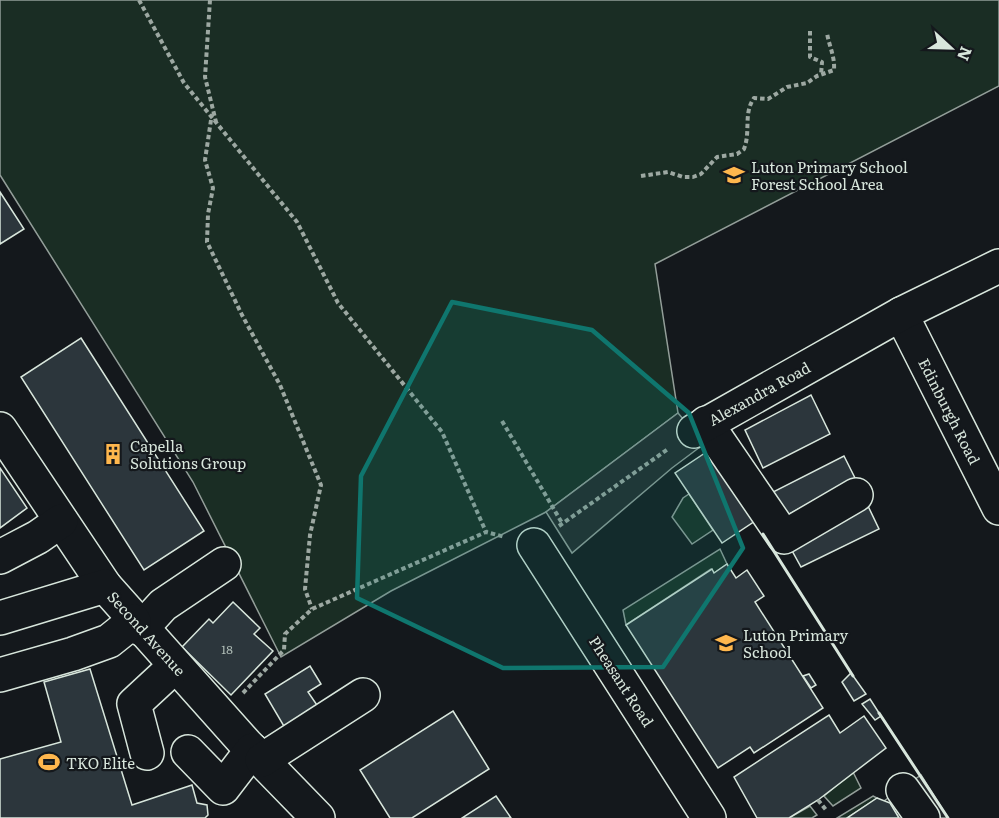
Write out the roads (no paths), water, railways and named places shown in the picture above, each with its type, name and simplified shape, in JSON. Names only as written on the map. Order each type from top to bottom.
[{"type":"street","name":"Alexandra Road","points":[[856,495],[784,537],[700,427],[901,314],[999,266]]},
{"type":"street","name":"Edinburgh Road","points":[[901,314],[999,507]]},
{"type":"street","name":"Second Avenue","points":[[0,429],[105,586],[175,666],[318,818]]},
{"type":"street","points":[[0,557],[38,537],[61,521]]},
{"type":"street","name":"Pheasant Road","points":[[534,545],[709,818]]},
{"type":"street","points":[[0,675],[109,641],[138,625],[163,605],[225,564]]},
{"type":"street","points":[[0,618],[105,586]]},
{"type":"street","points":[[147,753],[134,704],[175,666]]},
{"type":"street","points":[[188,752],[223,788],[257,755],[363,695]]},
{"type":"street","points":[[903,790],[923,818]]},
{"type":"place","name":"Luton Primary School Forest School Area","points":[[734,175]]},
{"type":"place","name":"Capella Solutions Group","points":[[113,454]]},
{"type":"place","name":"Luton Primary School","points":[[726,643]]},
{"type":"place","name":"TKO Elite","points":[[49,762]]}]
